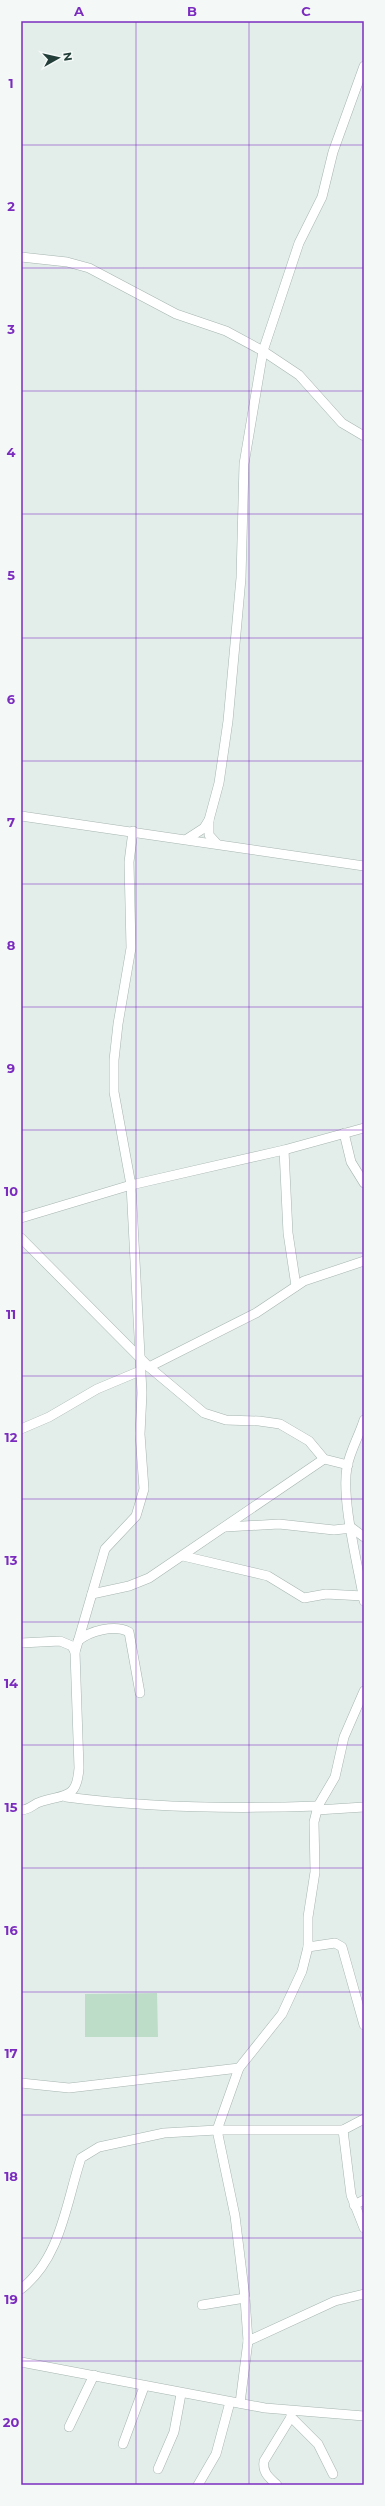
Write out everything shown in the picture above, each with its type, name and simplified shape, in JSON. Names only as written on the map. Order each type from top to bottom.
[{"type":"street","points":[[187,840],[204,828],[209,820],[216,800],[228,721],[241,578],[244,464],[264,351],[299,243],[322,197],[334,152],[364,66]]},
{"type":"street","points":[[21,256],[68,262],[89,268],[170,311],[226,331],[264,351],[299,375],[342,423],[364,436]]},
{"type":"street","points":[[21,816],[133,831],[364,866]]},
{"type":"street","points":[[209,820],[210,835],[217,844]]},
{"type":"street","points":[[66,1797],[76,1786],[79,1768],[75,1652],[105,1549],[132,1522],[142,1500],[144,1476],[140,1434],[142,1393],[138,1356],[131,1186],[115,1096],[114,1060],[131,948],[129,862],[133,831]]},
{"type":"street","points":[[21,1218],[131,1186],[284,1150],[364,1128]]},
{"type":"street","points":[[344,1133],[351,1162],[364,1183]]},
{"type":"street","points":[[284,1150],[288,1233],[296,1286]]},
{"type":"street","points":[[21,1238],[149,1367],[204,1413],[226,1420],[259,1421],[280,1424],[309,1441],[324,1459],[348,1465]]},
{"type":"street","points":[[149,1367],[252,1315],[296,1286],[312,1278],[364,1261]]},
{"type":"street","points":[[21,1429],[49,1417],[97,1389],[140,1372]]},
{"type":"street","points":[[183,1556],[268,1576],[304,1598],[326,1594],[364,1599],[346,1484],[348,1465],[364,1420]]},
{"type":"street","points":[[92,1594],[138,1583],[183,1556],[324,1459]]},
{"type":"street","points":[[224,1527],[279,1524],[334,1530],[352,1528],[364,1537]]},
{"type":"street","points":[[78,1641],[91,1633],[119,1629],[129,1632],[140,1693]]},
{"type":"street","points":[[21,1643],[67,1642],[72,1646],[75,1652]]},
{"type":"street","points":[[240,2404],[248,2341],[245,2298],[235,2216],[217,2130],[239,2068],[282,2014],[302,1971],[308,1947],[308,1918],[315,1872],[313,1834],[318,1808],[335,1777],[347,1730],[364,1691]]},
{"type":"street","points":[[21,1810],[31,1808],[41,1801],[66,1797],[242,1808],[364,1808]]},
{"type":"street","points":[[308,1947],[335,1943],[342,1947],[364,2025]]},
{"type":"street","points":[[21,2083],[69,2088],[239,2068]]},
{"type":"street","points":[[21,2289],[38,2272],[53,2249],[81,2158],[99,2147],[142,2136],[217,2130],[343,2130],[364,2119]]},
{"type":"street","points":[[343,2130],[354,2206],[364,2228]]},
{"type":"street","points":[[354,2206],[364,2200]]},
{"type":"street","points":[[248,2341],[335,2301],[364,2294]]},
{"type":"street","points":[[202,2305],[245,2298]]},
{"type":"street","points":[[21,2362],[94,2375],[144,2387],[291,2414],[364,2416]]},
{"type":"street","points":[[69,2427],[94,2375]]},
{"type":"street","points":[[123,2444],[144,2387]]},
{"type":"street","points":[[158,2469],[174,2432],[181,2394]]},
{"type":"street","points":[[198,2485],[216,2454],[230,2402]]},
{"type":"street","points":[[291,2414],[318,2444],[333,2474]]},
{"type":"street","points":[[278,2485],[263,2468],[264,2461],[291,2414]]},
{"type":"green space","points":[[157,1993],[158,2037],[85,2037],[85,1994]]}]
